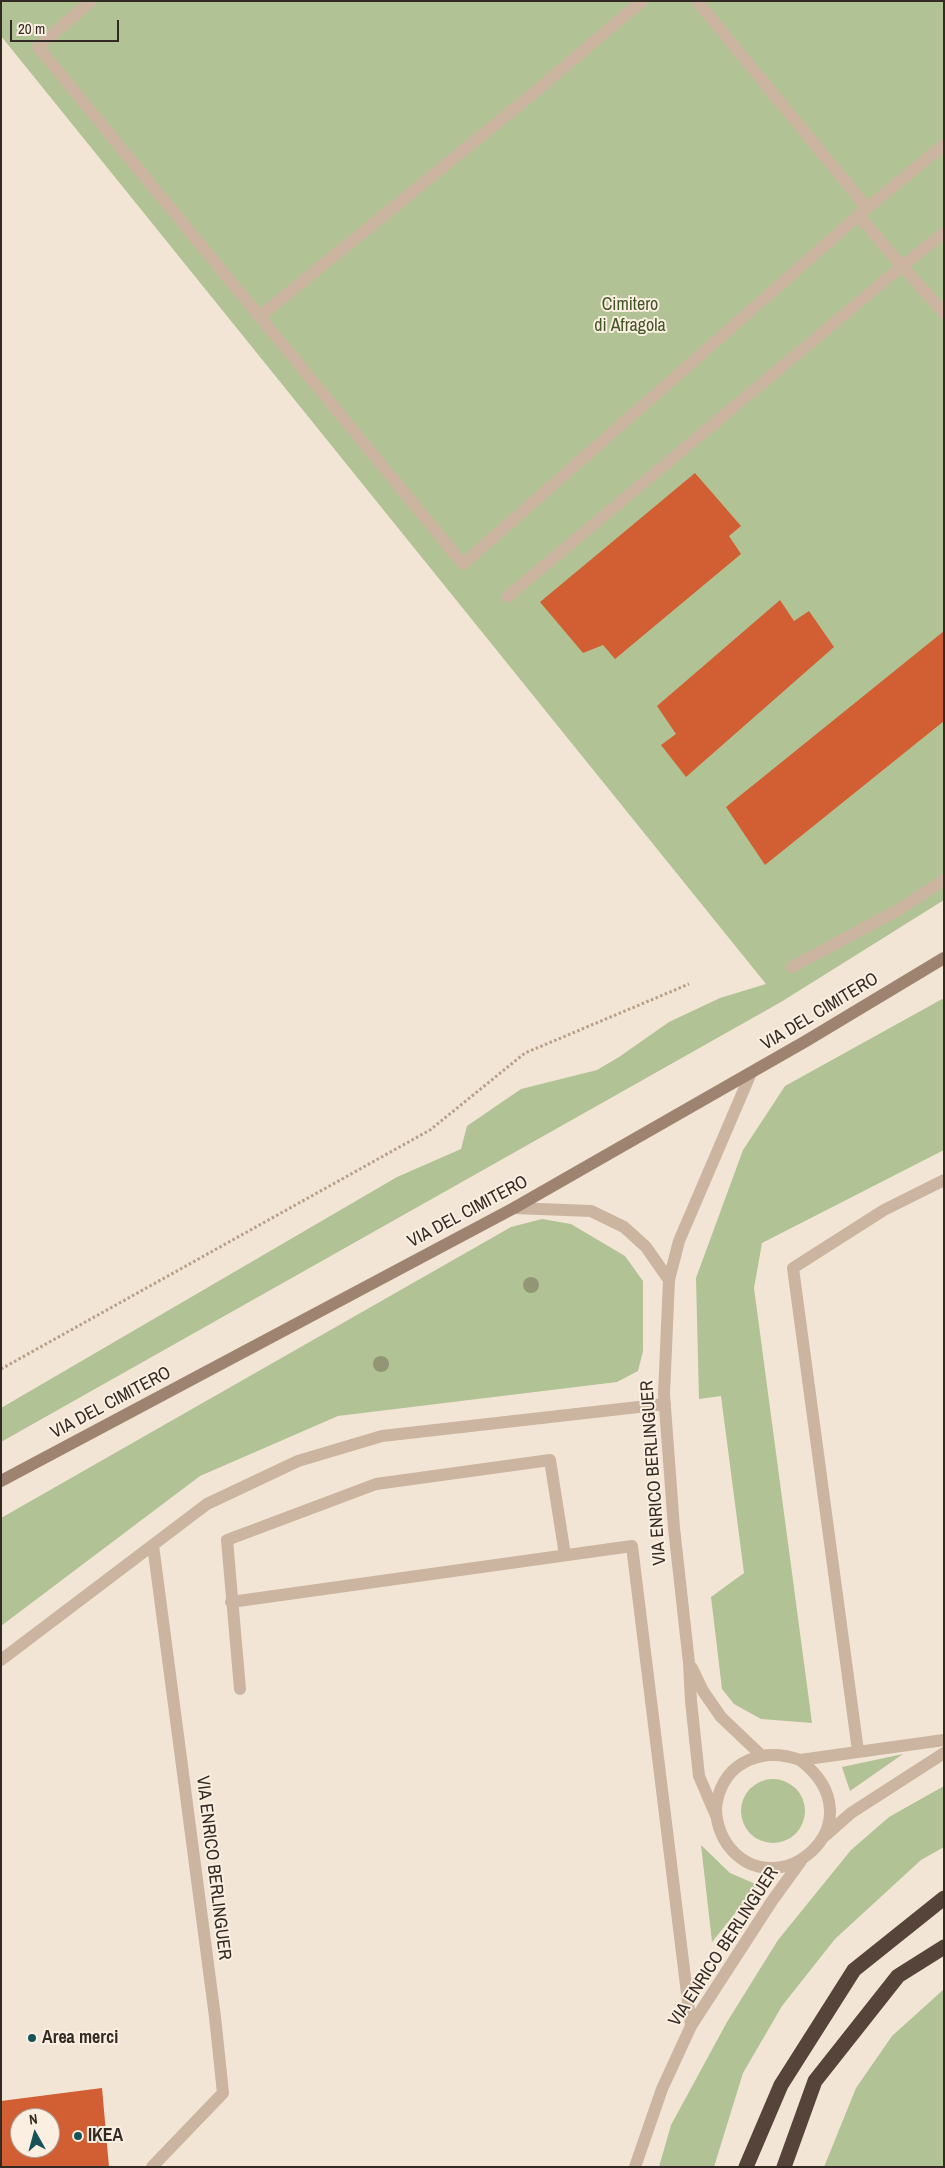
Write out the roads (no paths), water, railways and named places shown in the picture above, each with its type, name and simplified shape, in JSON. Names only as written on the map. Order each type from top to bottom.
[{"type":"highway","points":[[746,2167],[781,2085],[854,1970],[944,1898]]},
{"type":"highway","points":[[784,2167],[815,2081],[898,1976],[944,1947]]},
{"type":"main road","name":"VIA DEL CIMITERO","points":[[1,1481],[514,1208],[751,1073],[944,958]]},
{"type":"street","points":[[92,1],[38,47],[463,564],[863,212],[944,145]]},
{"type":"street","points":[[259,316],[530,96],[642,1]]},
{"type":"street","points":[[696,1],[863,212],[902,266],[944,313]]},
{"type":"street","points":[[507,597],[902,266],[944,233]]},
{"type":"street","points":[[792,967],[898,910],[944,880]]},
{"type":"street","name":"VIA ENRICO BERLINGUER","points":[[716,1818],[699,1776],[674,1528],[665,1404],[668,1280],[678,1240],[751,1073]]},
{"type":"street","points":[[858,1752],[793,1268],[884,1210],[944,1180]]},
{"type":"street","points":[[514,1208],[592,1212],[624,1227],[646,1247],[668,1280]]},
{"type":"street","points":[[1,1660],[207,1504],[298,1461],[382,1436],[665,1404]]},
{"type":"street","points":[[240,1689],[227,1540],[376,1484],[550,1460],[565,1555]]},
{"type":"street","name":"VIA ENRICO BERLINGUER","points":[[152,1545],[190,1822],[223,2094],[152,2167]]},
{"type":"street","points":[[231,1602],[632,1546],[691,2026]]},
{"type":"street","points":[[689,1663],[703,1691],[721,1717],[761,1756]]},
{"type":"street","points":[[800,1760],[944,1740]]},
{"type":"street","points":[[824,1837],[830,1820],[830,1803],[824,1786],[814,1771],[800,1760],[787,1756],[761,1756],[745,1762],[732,1772],[722,1786],[717,1802],[716,1818],[722,1836],[733,1851],[748,1862],[766,1867],[784,1867],[802,1860],[815,1850],[824,1837],[851,1813],[944,1753]]},
{"type":"street","name":"VIA ENRICO BERLINGUER","points":[[635,2167],[662,2089],[691,2026],[772,1901],[802,1860]]},
{"type":"place","name":"Area merci","points":[[32,2038]]},
{"type":"place","name":"IKEA","points":[[78,2136]]},
{"type":"park label","name":"Cimitero di Afragola","points":[[630,315]]}]
